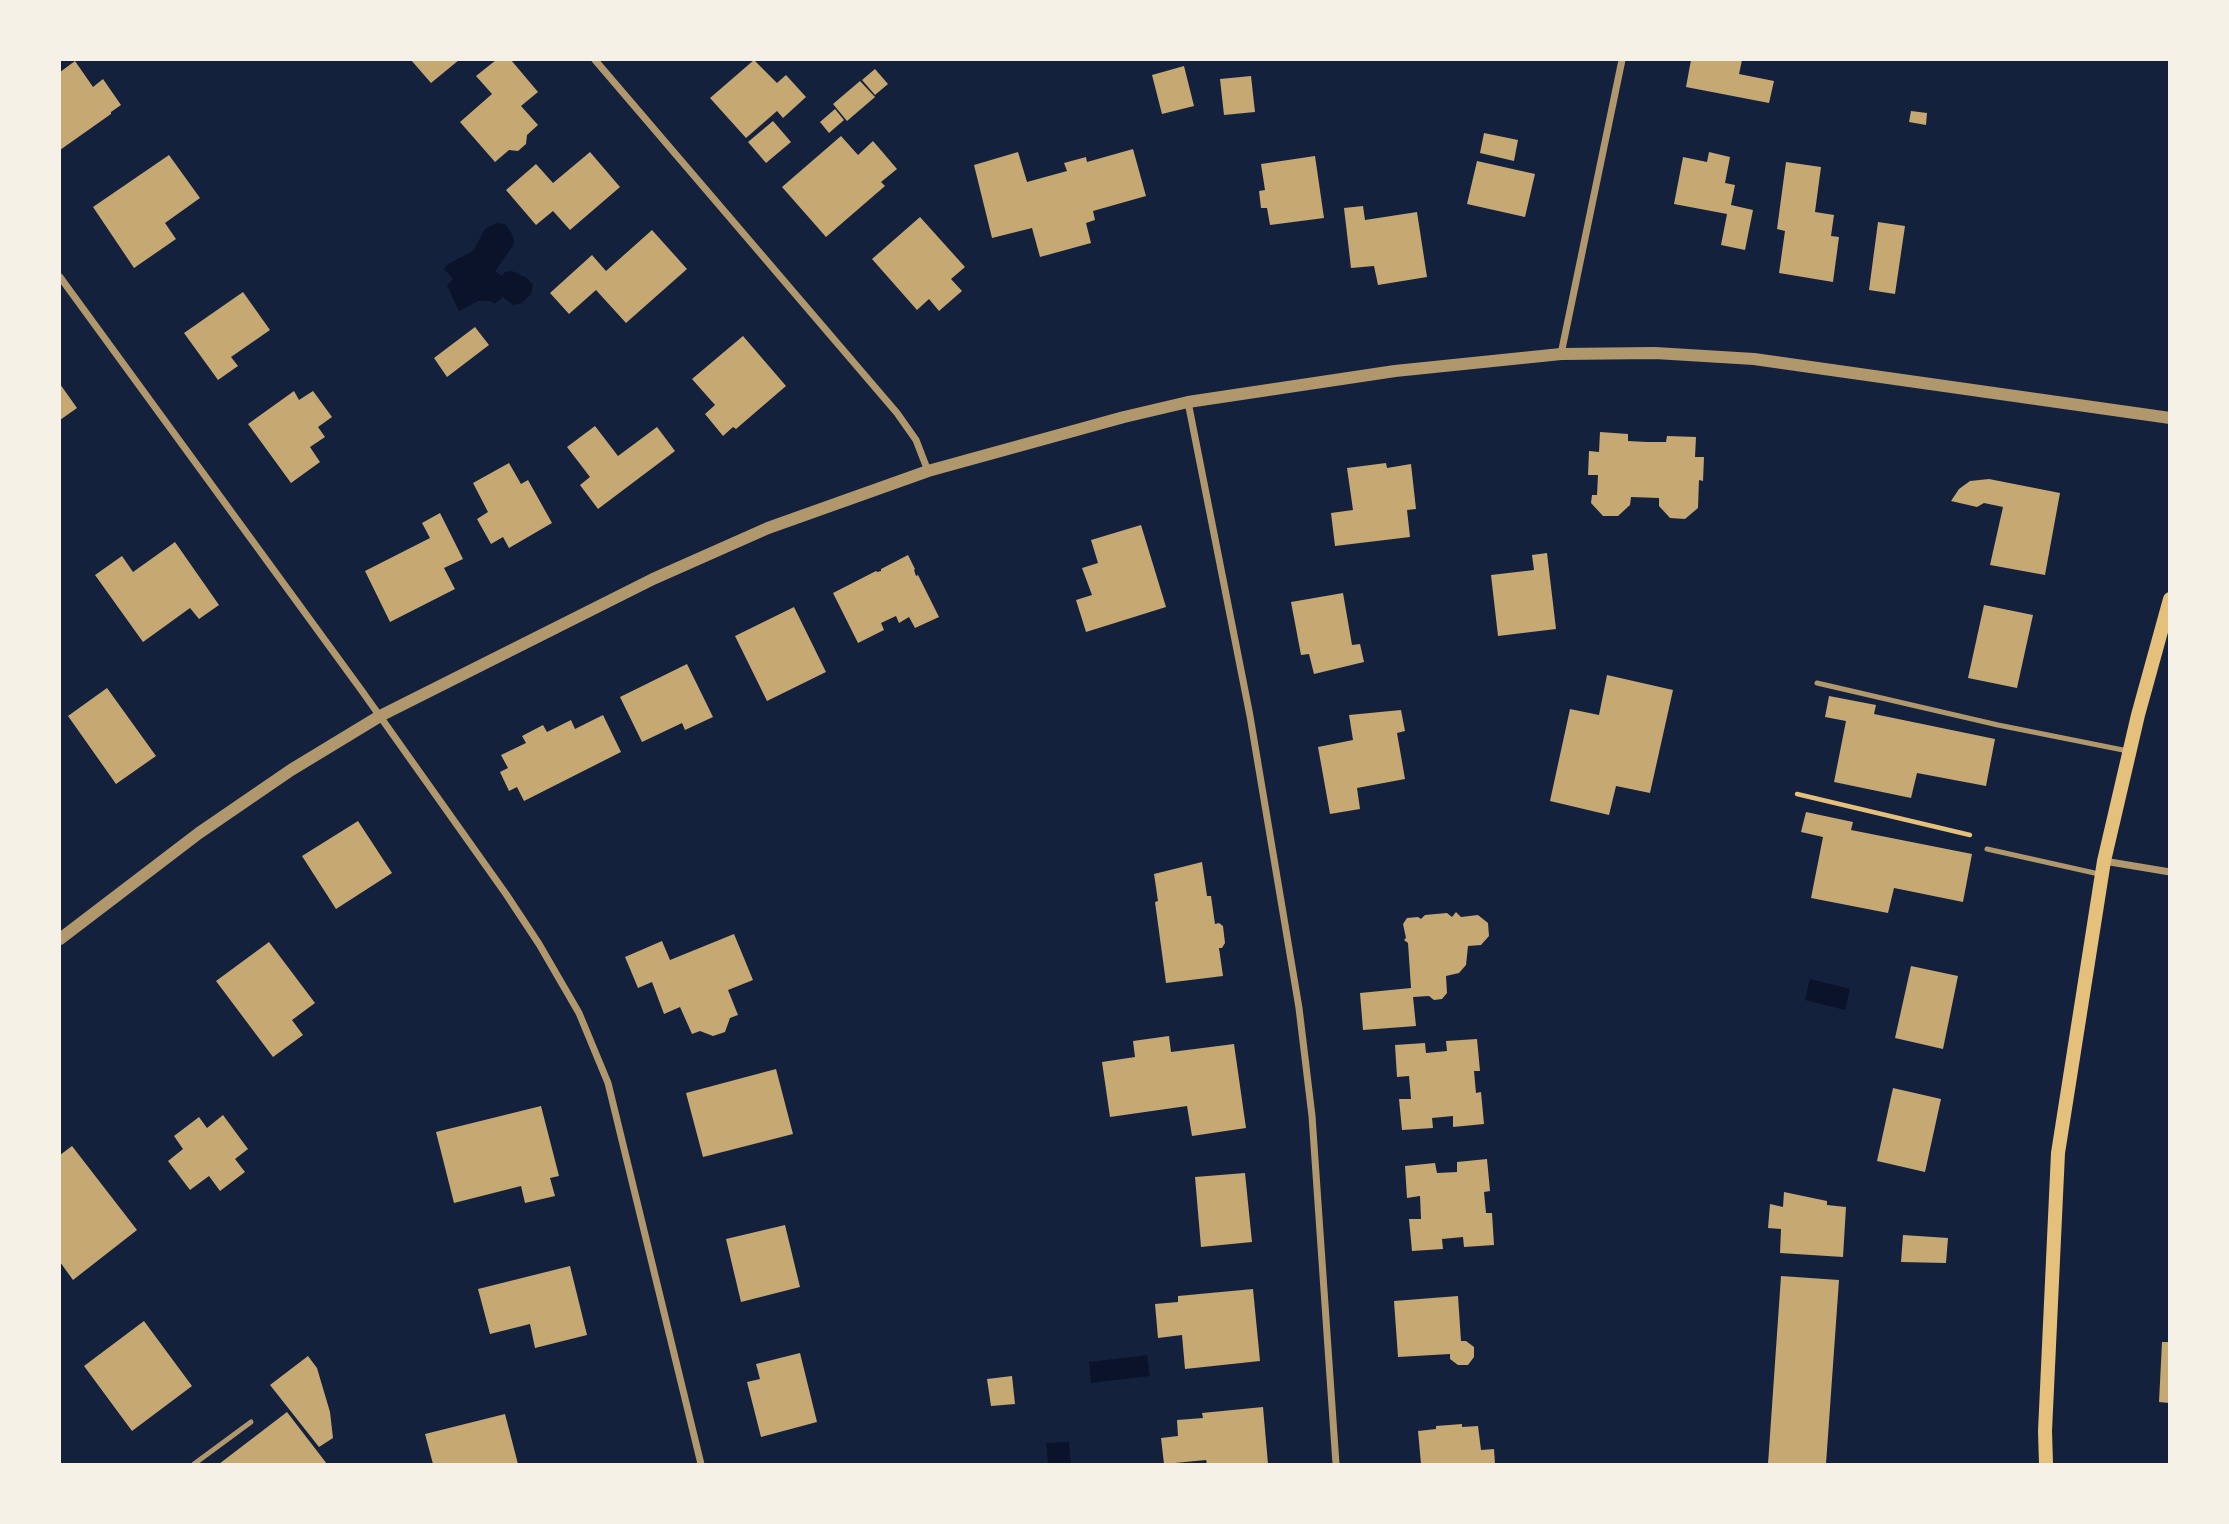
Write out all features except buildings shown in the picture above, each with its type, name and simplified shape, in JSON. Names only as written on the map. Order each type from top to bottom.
[{"type":"main road","points":[[2046,1465],[2045,1431],[2058,1153],[2103,868],[2129,751],[2169,598]]},
{"type":"street","points":[[595,60],[897,413],[916,440],[928,471]]},
{"type":"street","points":[[1561,354],[1622,60]]},
{"type":"street","points":[[60,277],[380,716],[506,894],[579,1013],[608,1083],[701,1465]]},
{"type":"street","points":[[60,939],[146,872],[291,770],[380,716],[653,579],[768,528],[928,471],[1124,417],[1188,402],[1395,371],[1561,354],[1655,353],[1754,359],[2169,418]]},
{"type":"street","points":[[1188,402],[1251,716],[1298,1007],[1312,1116],[1336,1465]]},
{"type":"street","points":[[2103,868],[2169,872]]},
{"type":"lane","points":[[1817,683],[1998,725],[2129,751]]},
{"type":"lane","points":[[1987,849],[2103,868]]},
{"type":"lane","points":[[194,1465],[251,1422]]},
{"type":"path","points":[[1797,794],[1989,840],[1987,849]]},
{"type":"water","points":[[497,223],[505,224],[514,240],[513,246],[495,271],[502,276],[505,272],[512,271],[527,278],[533,285],[531,294],[518,304],[513,305],[503,297],[494,304],[490,301],[478,301],[459,311],[447,286],[453,279],[444,269],[448,264],[473,251],[485,229]]},
{"type":"water","points":[[1810,979],[1850,989],[1845,1010],[1805,1000]]},
{"type":"water","points":[[1147,1355],[1150,1376],[1091,1383],[1089,1362]]},
{"type":"water","points":[[1069,1442],[1071,1464],[1048,1464],[1046,1443]]}]
